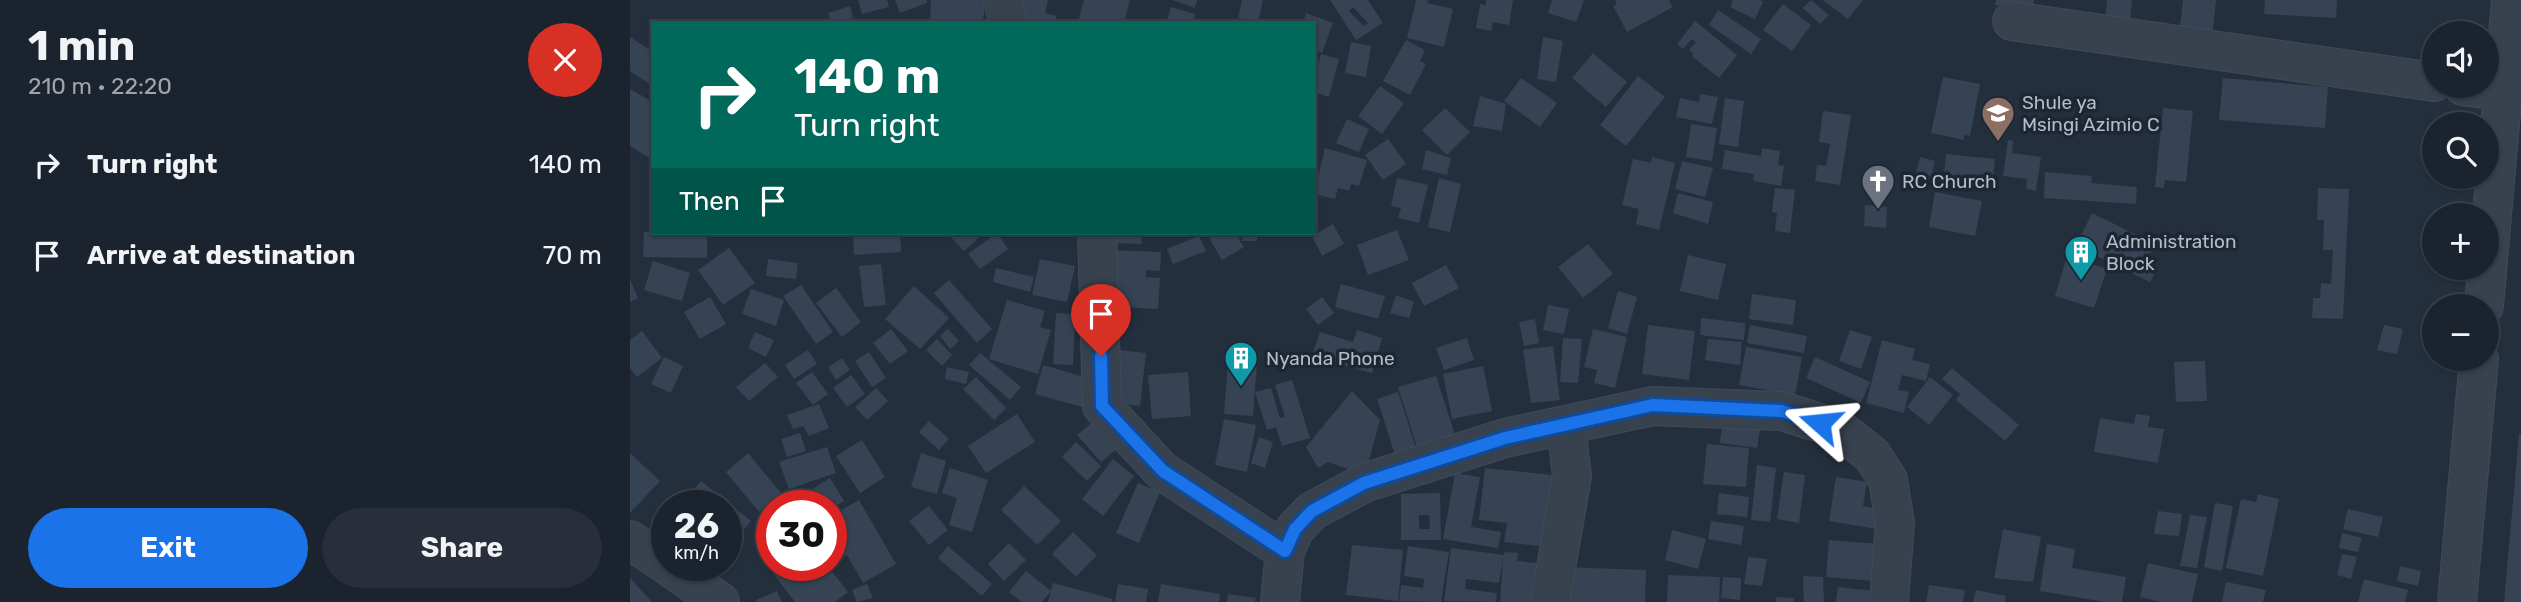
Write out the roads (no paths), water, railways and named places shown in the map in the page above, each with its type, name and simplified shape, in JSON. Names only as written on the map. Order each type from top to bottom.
[{"type":"street","points":[[1003,0],[1008,21]]},
{"type":"street","points":[[2485,294],[2511,0]]},
{"type":"street","points":[[2012,21],[2422,80]]},
{"type":"street","points":[[2499,91],[2504,92]]},
{"type":"street","points":[[1097,235],[1102,406],[1163,471],[1285,551]]},
{"type":"street","points":[[2457,602],[2478,371]]},
{"type":"street","points":[[1280,602],[1285,551],[1295,529],[1312,511],[1364,483],[1505,438],[1653,405],[1782,411],[1839,429],[1872,455],[1888,480],[1895,523],[1889,602]]},
{"type":"street","points":[[1550,602],[1572,476],[1566,425]]},
{"type":"street","points":[[630,540],[651,554]]},
{"type":"street","points":[[690,581],[720,602]]},
{"type":"place","name":"Shule ya Msingi Azimio C","points":[[1998,143]]},
{"type":"place","name":"RC Church","points":[[1878,211]]},
{"type":"place","name":"Administration Block","points":[[2081,282]]},
{"type":"place","name":"Nyanda Phone","points":[[1241,388]]}]
